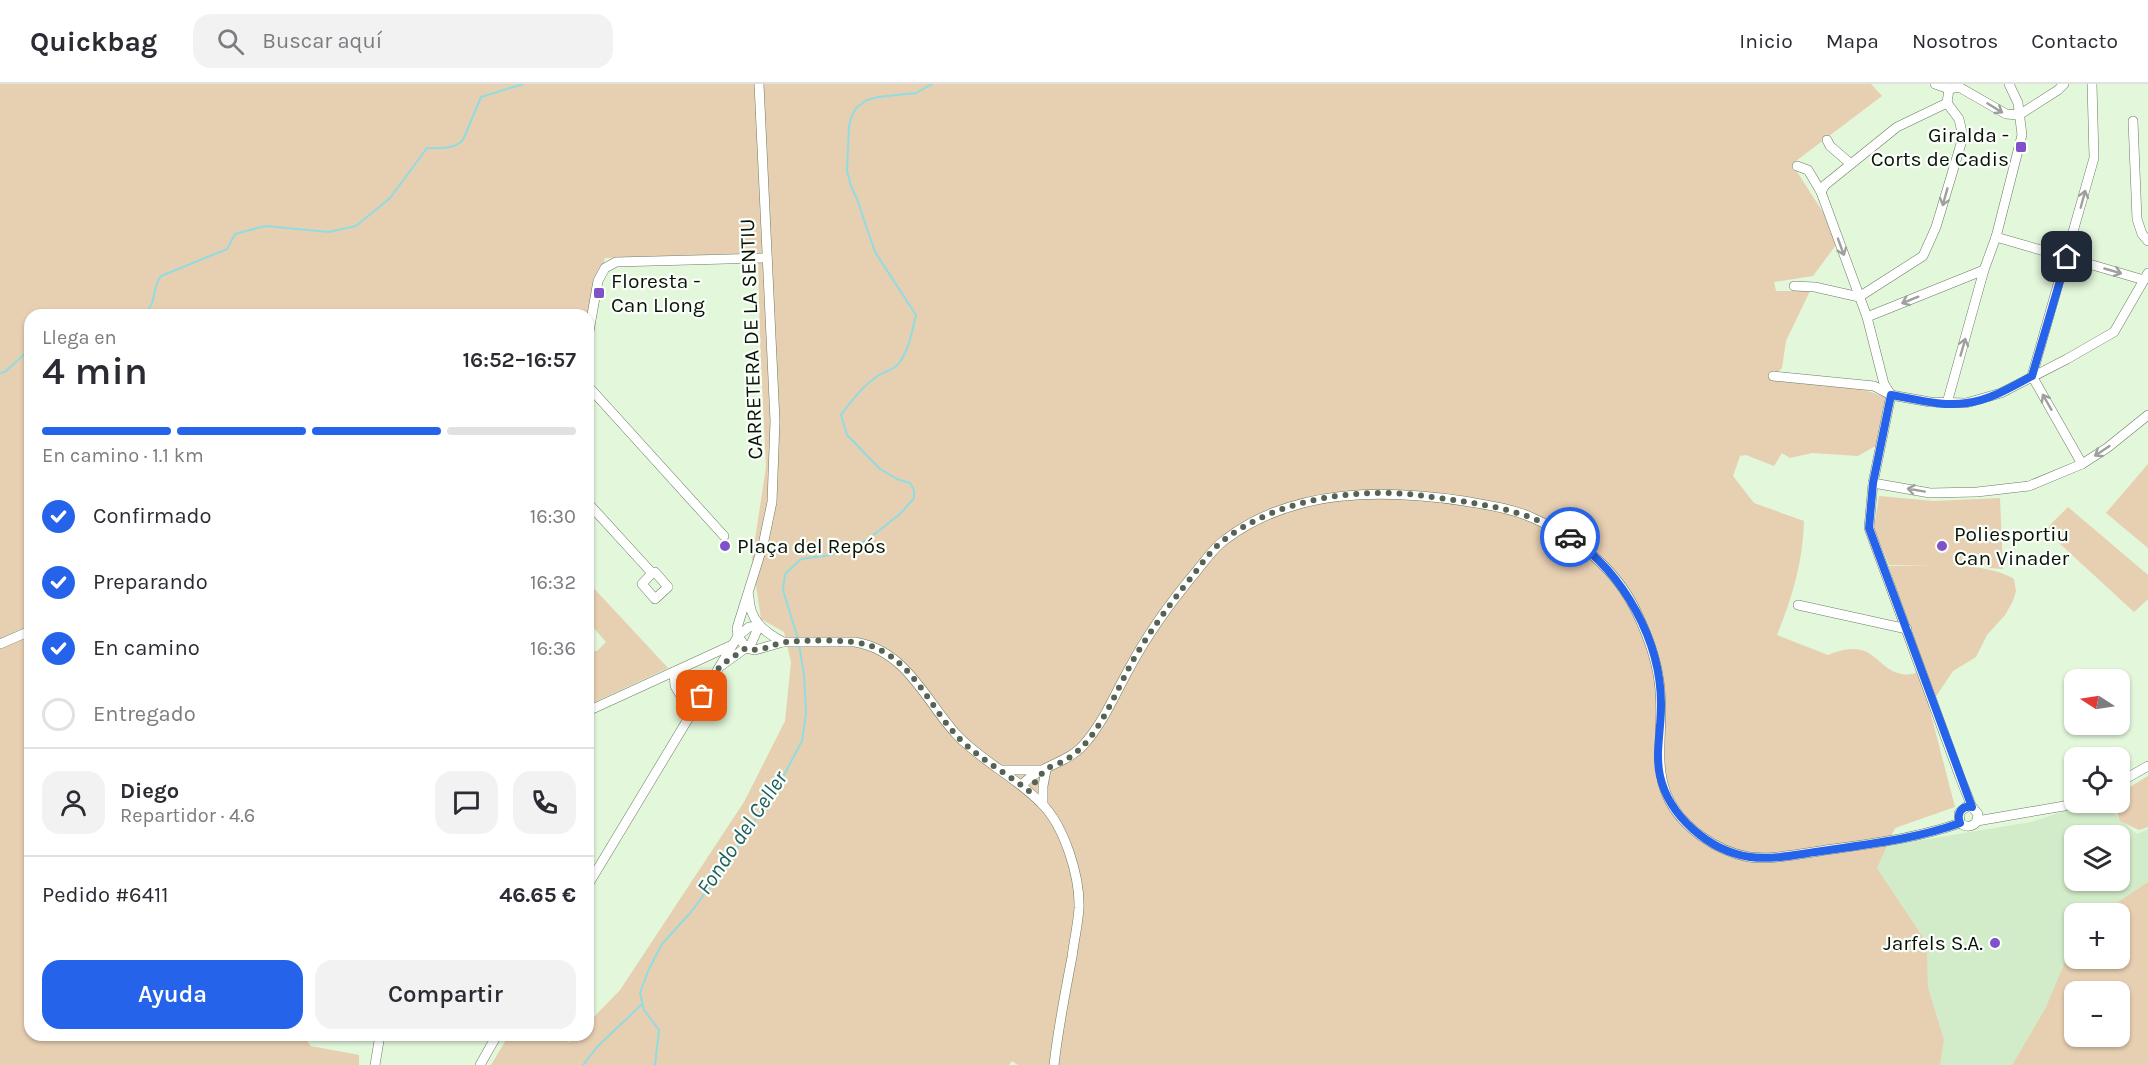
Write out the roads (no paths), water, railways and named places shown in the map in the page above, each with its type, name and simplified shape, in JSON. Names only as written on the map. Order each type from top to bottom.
[{"type":"street","name":"CARRETERA DE LA SENTIU","points":[[737,633],[763,545],[772,502],[775,421],[759,84]]},
{"type":"street","points":[[1935,84],[1948,89],[1959,87],[2006,114],[2019,115],[2064,84]]},
{"type":"street","points":[[1947,403],[1984,270],[1996,237],[2022,135],[2018,103],[2009,84]]},
{"type":"street","points":[[2082,464],[2032,376],[2094,158],[2092,84]]},
{"type":"street","points":[[1794,286],[1815,287],[1859,297],[1923,256],[1936,227],[1963,137],[1959,119],[1947,103],[1948,89]]},
{"type":"street","points":[[1821,192],[1825,184],[1896,127],[1947,103]]},
{"type":"street","points":[[2133,121],[2137,219],[2142,234],[2148,241]]},
{"type":"street","points":[[1827,140],[1830,146],[1851,164]]},
{"type":"street","points":[[1797,166],[1808,170],[1821,192],[1867,317],[1884,384],[1891,395],[1873,483],[1869,528],[1972,807],[1978,814],[1977,821]]},
{"type":"street","points":[[1773,376],[1874,386],[1891,395],[1966,404],[2001,393],[2114,332],[2146,276],[1996,237]]},
{"type":"street","points":[[593,309],[598,281],[605,268],[616,262],[767,258]]},
{"type":"street","points":[[1867,317],[1984,270]]},
{"type":"street","points":[[594,393],[724,536]]},
{"type":"street","points":[[1873,483],[1930,493],[1977,492],[2029,486],[2082,464],[2107,448],[2148,415]]},
{"type":"street","points":[[1025,788],[1032,776],[1075,754],[1083,746],[1097,727],[1136,655],[1171,601],[1223,541],[1261,517],[1287,507],[1348,495],[1406,494],[1496,506],[1533,518],[1585,547],[1605,569],[1636,609],[1654,658],[1659,679],[1661,706],[1658,753],[1660,774],[1666,793],[1680,817],[1702,836],[1728,851],[1749,857],[1773,857],[1902,838],[1960,823],[1969,827],[1977,821],[2064,806]]},
{"type":"street","points":[[594,510],[652,573]]},
{"type":"street","points":[[749,591],[750,609],[759,626],[768,635],[787,642]]},
{"type":"street","points":[[1798,604],[1907,629]]},
{"type":"street","points":[[718,651],[737,633],[749,627],[759,626]]},
{"type":"street","points":[[720,666],[756,638],[759,626]]},
{"type":"street","points":[[594,875],[720,666],[737,633]]},
{"type":"street","points":[[737,633],[746,648],[755,650],[787,642],[816,642],[866,644],[887,654],[921,686],[956,734],[967,745],[1043,804],[1062,832],[1069,850],[1079,906],[1054,1065]]},
{"type":"street","points":[[0,644],[24,634]]},
{"type":"street","points":[[594,708],[732,645]]},
{"type":"street","points":[[674,672],[675,686],[691,713]]},
{"type":"street","points":[[656,680],[675,686]]},
{"type":"street","points":[[2130,776],[2148,766]]},
{"type":"street","points":[[1002,770],[1046,770]]},
{"type":"street","points":[[1043,804],[1046,770]]},
{"type":"street","points":[[1960,823],[1958,817],[1960,810],[1972,807]]},
{"type":"street","points":[[375,1065],[379,1041]]},
{"type":"street","points":[[480,1065],[492,1041]]},
{"type":"waterway","points":[[148,309],[161,276],[227,249],[235,234],[265,226],[329,232],[356,226],[390,198],[427,148],[451,147],[463,140],[481,97],[523,84]]},
{"type":"waterway","points":[[798,639],[783,590],[785,574],[801,559],[831,555],[867,540],[900,514],[914,498],[914,490],[910,483],[897,479],[880,469],[847,435],[841,415],[866,385],[899,363],[908,346],[916,315],[875,252],[847,171],[849,126],[857,107],[867,100],[878,97],[916,93],[932,84]]},
{"type":"waterway","points":[[0,373],[5,372],[24,355]]},
{"type":"waterway","name":"Fondo del Celler","points":[[655,1065],[659,1030],[644,1010],[640,993],[662,944],[691,912],[734,854],[776,790],[802,741],[806,713],[804,674],[799,645]]},
{"type":"waterway","name":"Fondo del Celler","points":[[583,1065],[597,1047],[641,1005]]},
{"type":"place","name":"Giralda - Corts de Cadis","points":[[2021,147]]},
{"type":"place","name":"Floresta - Can Llong","points":[[599,293]]},
{"type":"place","name":"Plaça del Repós","points":[[725,546]]},
{"type":"place","name":"Poliesportiu Can Vinader","points":[[1942,546]]},
{"type":"place","name":"Jarfels S.A.","points":[[1995,943]]}]
